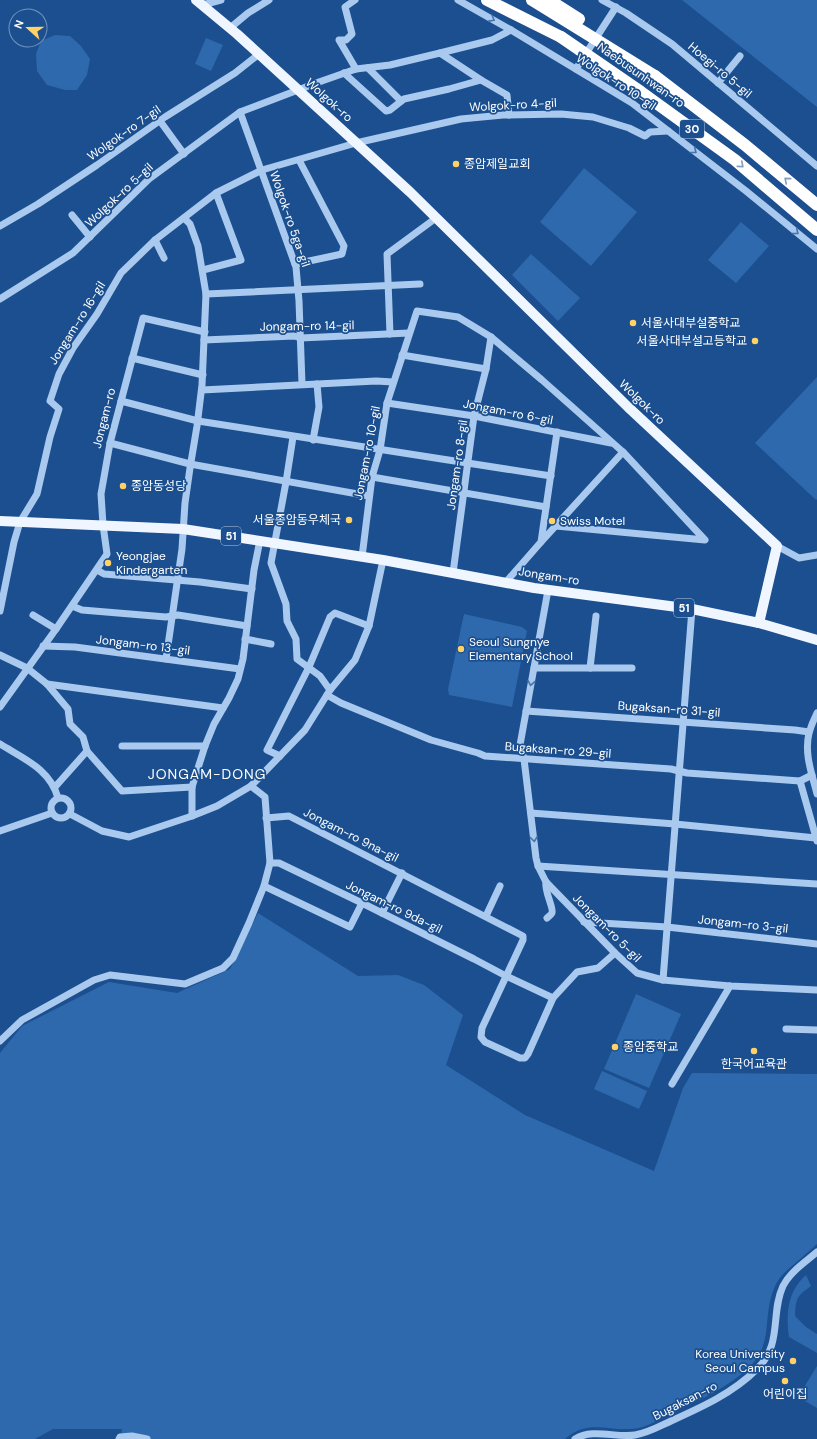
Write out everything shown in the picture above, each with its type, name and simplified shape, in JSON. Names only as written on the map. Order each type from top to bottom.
[{"type":"highway","points":[[487,0],[561,37]]},
{"type":"highway","name":"Naebusunhwan-ro","points":[[496,0],[561,37],[641,92],[735,160],[817,230]]},
{"type":"highway","name":"Naebusunhwan-ro","points":[[532,0],[655,76],[745,145],[817,205]]},
{"type":"highway","points":[[549,0],[634,55],[655,76]]},
{"type":"main road","name":"Wolgok-ro","points":[[199,3],[230,28],[356,142],[436,218],[628,407],[777,546]]},
{"type":"main road","name":"Jongam-ro","points":[[0,521],[183,529],[260,540],[548,590],[692,609],[759,623],[817,640]]},
{"type":"main road","points":[[759,623],[777,546]]},
{"type":"street","name":"Wolgok-ro","points":[[199,3],[220,0]]},
{"type":"street","points":[[230,28],[248,13],[269,0]]},
{"type":"street","points":[[355,0],[345,7],[352,34],[346,40],[339,40],[356,69]]},
{"type":"street","name":"Wolgok-ro 10-gil","points":[[458,0],[632,103],[746,191],[817,249]]},
{"type":"street","name":"Hoegi-ro 5-gil","points":[[602,0],[672,44],[817,166]]},
{"type":"street","points":[[576,69],[616,8]]},
{"type":"street","points":[[440,53],[492,40],[511,30]]},
{"type":"street","points":[[440,53],[481,80],[508,95],[509,115]]},
{"type":"street","name":"Wolgok-ro 5-gil","points":[[0,299],[73,253],[149,179],[240,112],[356,69],[390,66],[440,53]]},
{"type":"street","name":"Wolgok-ro 7-gil","points":[[0,226],[58,191],[160,121],[235,73],[259,54]]},
{"type":"street","points":[[718,82],[740,56]]},
{"type":"street","points":[[368,68],[402,101]]},
{"type":"street","points":[[344,73],[386,111],[390,110],[404,99],[481,80]]},
{"type":"street","name":"Wolgok-ro 5ga-gil","points":[[240,112],[296,264],[301,338],[302,384]]},
{"type":"street","name":"Wolgok-ro 4-gil","points":[[356,142],[461,119],[509,115],[561,114],[593,117],[629,128],[645,136],[650,132],[668,131]]},
{"type":"street","points":[[160,121],[184,154]]},
{"type":"street","name":"Jongam-ro 16-gil","points":[[20,522],[37,494],[50,437],[59,409],[50,401],[59,374],[72,348],[97,314],[121,273],[155,240],[216,193],[262,170],[356,142]]},
{"type":"street","points":[[296,264],[342,254],[344,246],[299,160]]},
{"type":"street","points":[[203,270],[241,260],[216,193]]},
{"type":"street","points":[[72,215],[90,237]]},
{"type":"street","points":[[166,659],[182,549],[190,464],[202,390],[205,332],[206,294],[203,270],[198,246],[190,224],[184,218]]},
{"type":"street","points":[[390,334],[387,254],[436,218]]},
{"type":"street","points":[[155,240],[164,258]]},
{"type":"street","points":[[206,294],[298,291],[420,284]]},
{"type":"street","name":"Jongam-ro 10-gil","points":[[362,557],[369,496],[372,478],[380,450],[387,403],[417,311],[458,317],[490,337]]},
{"type":"street","name":"Jongam-ro","points":[[103,525],[101,494],[110,443],[143,318],[205,332]]},
{"type":"street","name":"Jongam-ro 14-gil","points":[[204,340],[294,336],[301,338],[409,333]]},
{"type":"street","points":[[490,337],[542,380],[623,452],[704,540],[556,526]]},
{"type":"street","name":"Jongam-ro 8-gil","points":[[453,573],[474,416],[486,369],[490,337]]},
{"type":"street","points":[[402,355],[486,369]]},
{"type":"street","points":[[132,358],[203,375]]},
{"type":"street","points":[[202,390],[302,384],[376,381],[393,382]]},
{"type":"street","points":[[313,440],[319,407],[317,384]]},
{"type":"street","points":[[121,401],[198,421],[551,476]]},
{"type":"street","name":"Jongam-ro 6-gil","points":[[387,403],[474,416],[557,432],[541,542]]},
{"type":"street","points":[[557,432],[612,443]]},
{"type":"street","points":[[293,436],[271,563],[286,604],[287,620],[296,638],[297,659],[320,676],[329,693]]},
{"type":"street","points":[[110,443],[190,464],[369,496]]},
{"type":"street","points":[[506,582],[623,452]]},
{"type":"street","points":[[372,478],[546,507]]},
{"type":"street","points":[[0,611],[14,542],[20,522]]},
{"type":"street","points":[[0,707],[107,554],[103,525]]},
{"type":"street","points":[[192,816],[192,787],[205,746],[214,724],[238,679],[260,540]]},
{"type":"street","points":[[777,546],[799,558],[817,555]]},
{"type":"street","points":[[70,814],[102,831],[130,837],[217,806],[251,786],[305,730],[329,693],[355,660],[369,626],[382,560]]},
{"type":"street","points":[[97,570],[104,574],[177,580],[252,589]]},
{"type":"street","name":"Jongam-ro 5-gil","points":[[548,590],[520,745],[524,759],[536,858],[538,866],[546,882],[584,922],[637,973],[663,980],[730,986],[817,990]]},
{"type":"street","points":[[72,606],[82,610],[166,617],[178,615],[247,626]]},
{"type":"street","points":[[663,980],[692,609]]},
{"type":"street","points":[[280,756],[267,750],[309,667],[330,617],[335,613],[369,626]]},
{"type":"street","points":[[33,615],[56,629]]},
{"type":"street","points":[[590,668],[596,616]]},
{"type":"street","points":[[245,639],[271,644]]},
{"type":"street","name":"Jongam-ro 13-gil","points":[[43,646],[75,647],[240,669]]},
{"type":"street","points":[[0,655],[27,668],[47,684],[68,709],[70,724],[83,738],[87,751],[122,791],[192,787]]},
{"type":"street","points":[[534,668],[632,668]]},
{"type":"street","points":[[47,684],[223,708]]},
{"type":"street","name":"Bugaksan-ro 29-gil","points":[[329,693],[341,703],[431,740],[484,756],[680,770],[687,773],[800,781]]},
{"type":"street","name":"Bugaksan-ro 31-gil","points":[[526,711],[684,721],[809,732]]},
{"type":"street","points":[[817,713],[809,732],[807,753],[817,794]]},
{"type":"street","points":[[0,744],[44,772],[56,787],[58,798]]},
{"type":"street","points":[[122,746],[205,746]]},
{"type":"street","points":[[56,787],[87,751]]},
{"type":"street","points":[[531,813],[675,824],[816,840],[800,781],[812,775]]},
{"type":"street","points":[[0,1041],[22,1020],[94,980],[110,975],[185,984],[223,968],[233,958],[264,886],[270,863],[265,797],[251,786]]},
{"type":"street","points":[[58,798],[66,798],[70,803],[70,814],[64,818],[58,818],[52,813],[52,804],[58,798]]},
{"type":"street","points":[[0,831],[52,813]]},
{"type":"street","name":"Jongam-ro 9na-gil","points":[[266,818],[290,816],[521,935],[524,937],[506,976]]},
{"type":"street","name":"Jongam-ro 9da-gil","points":[[270,863],[280,863],[553,998]]},
{"type":"street","points":[[538,866],[817,884]]},
{"type":"street","name":"Jongam-ro 9na-gil","points":[[382,913],[402,873]]},
{"type":"street","name":"Jongam-ro 5-gil","points":[[546,882],[546,890],[552,910],[552,914],[547,918]]},
{"type":"street","points":[[264,886],[350,927],[362,903]]},
{"type":"street","points":[[486,916],[500,886]]},
{"type":"street","name":"Jongam-ro 3-gil","points":[[584,922],[667,927],[817,944]]},
{"type":"street","points":[[506,976],[482,1028],[481,1037],[485,1042],[520,1058],[525,1058],[553,998],[577,972],[598,968],[615,953]]},
{"type":"street","points":[[672,1084],[730,986]]},
{"type":"street","points":[[786,1029],[817,1030]]},
{"type":"street","name":"Bugaksan-ro","points":[[575,1439],[585,1434],[594,1433],[623,1436],[645,1433],[708,1404],[742,1381],[758,1368],[771,1348],[775,1332],[778,1305],[784,1284],[792,1273],[817,1252]]},
{"type":"street","points":[[119,1439],[120,1437],[132,1436],[147,1439]]},
{"type":"shaded area","points":[[682,0],[817,0],[817,107]]},
{"type":"shaded area","points":[[55,35],[70,36],[81,46],[90,59],[87,75],[77,90],[65,90],[47,85],[37,71],[36,54],[38,48],[48,48],[48,38]]},
{"type":"shaded area","points":[[206,38],[223,45],[211,71],[195,64]]},
{"type":"shaded area","points":[[584,168],[637,212],[591,266],[540,222]]},
{"type":"shaded area","points":[[741,222],[769,246],[736,283],[708,260]]},
{"type":"shaded area","points":[[531,254],[580,298],[558,321],[512,275]]},
{"type":"shaded area","points":[[817,377],[817,499],[816,500],[755,443]]},
{"type":"shaded area","points":[[464,614],[522,627],[527,631],[512,707],[449,695],[448,689]]},
{"type":"shaded area","points":[[258,913],[358,976],[398,975],[424,985],[463,1015],[446,1065],[525,1115],[654,1171],[683,1088],[692,1073],[817,1074],[817,1244],[786,1271],[776,1284],[771,1297],[764,1343],[759,1354],[751,1365],[731,1382],[714,1392],[646,1426],[632,1429],[593,1427],[574,1432],[565,1439],[121,1439],[122,1429],[53,1429],[35,1439],[0,1439],[0,1053],[22,1026],[109,982],[177,993],[230,969]]},
{"type":"shaded area","points":[[636,994],[681,1014],[649,1088],[604,1069]]},
{"type":"shaded area","points":[[602,1071],[647,1091],[639,1109],[594,1089]]},
{"type":"shaded area","points":[[806,1275],[811,1286],[798,1298],[795,1316],[806,1327],[817,1334],[817,1353],[789,1337],[788,1312],[791,1296]]},
{"type":"shaded area","points":[[817,1366],[817,1408],[798,1397]]},
{"type":"pier","points":[[507,0],[528,0],[637,67],[817,207],[817,223],[757,175],[690,117],[589,47]]},
{"type":"place","name":"종암제일교회","points":[[456,164]]},
{"type":"place","name":"서울사대부설중학교","points":[[633,323]]},
{"type":"place","name":"서울사대부설고등학교","points":[[755,341]]},
{"type":"place","name":"종암동성당","points":[[123,486]]},
{"type":"place","name":"서울종암동우체국","points":[[349,520]]},
{"type":"place","name":"Swiss Motel","points":[[552,521]]},
{"type":"place","name":"Yeongjae Kindergarten","points":[[108,563]]},
{"type":"place","name":"Seoul Sungnye Elementary School","points":[[461,649]]},
{"type":"place","name":"종암중학교","points":[[615,1047]]},
{"type":"place","name":"한국어교육관","points":[[754,1051]]},
{"type":"place","name":"Korea University Seoul Campus","points":[[793,1361]]},
{"type":"place","name":"어린이집","points":[[785,1381]]},
{"type":"district","name":"JONGAM-DONG","points":[[207,774]]}]
